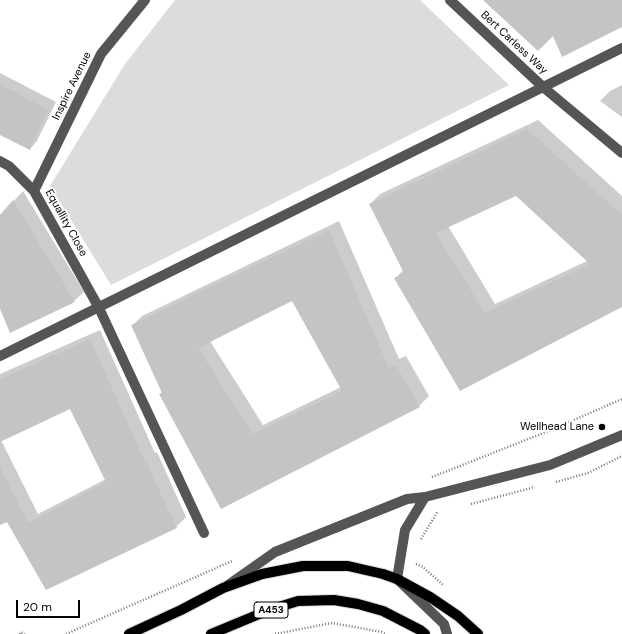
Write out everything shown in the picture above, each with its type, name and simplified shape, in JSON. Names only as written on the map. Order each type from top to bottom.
[{"type":"main road","points":[[129,634],[182,610],[223,588],[262,574],[303,566],[348,566],[383,574],[397,579],[430,597],[458,616],[478,634]]},
{"type":"main road","name":"A453","points":[[211,634],[269,610],[298,601],[334,600],[358,604],[383,611],[425,634]]},
{"type":"street","name":"Inspire Avenue","points":[[34,191],[101,54],[144,0]]},
{"type":"street","name":"Bert Carless Way","points":[[450,0],[543,87],[622,153]]},
{"type":"street","points":[[0,356],[622,48]]},
{"type":"street","name":"Equallity Close","points":[[0,161],[9,166],[34,191],[99,308],[204,533]]},
{"type":"street","points":[[223,588],[275,552],[407,499],[424,497],[550,465],[622,435]]},
{"type":"street","points":[[424,497],[405,530],[397,579],[444,624],[447,634]]},
{"type":"path","points":[[551,483],[588,473],[622,456]]},
{"type":"path","points":[[468,504],[536,487]]},
{"type":"path","points":[[419,542],[438,511],[445,510]]},
{"type":"path","points":[[414,563],[414,588]]},
{"type":"path","points":[[274,634],[332,623],[382,632],[385,634]]},
{"type":"path","points":[[20,633],[25,634]]},
{"type":"shaded area","points":[[175,0],[420,0],[509,85],[111,285],[50,186],[125,64]]},
{"type":"building","points":[[483,0],[622,0],[622,27],[562,57],[553,36],[538,51]]},
{"type":"building","points":[[0,84],[48,110],[30,150],[0,135]]},
{"type":"building","points":[[527,129],[622,215],[622,307],[460,391],[394,278],[404,273],[369,204]],"holes":[[[516,196],[590,264],[485,313],[436,233]]]},
{"type":"building","points":[[13,200],[75,302],[10,333],[0,309],[0,215]]},
{"type":"building","points":[[329,230],[389,368],[396,365],[420,407],[221,509],[159,394],[162,393],[131,325]],"holes":[[[292,301],[342,391],[253,434],[198,348]]]},
{"type":"building","points":[[90,339],[145,462],[177,528],[46,590],[7,522],[0,525],[0,467],[28,523],[106,482],[70,409],[0,442],[0,379]]},
{"type":"place","name":"Wellhead Lane","points":[[602,427]]}]
